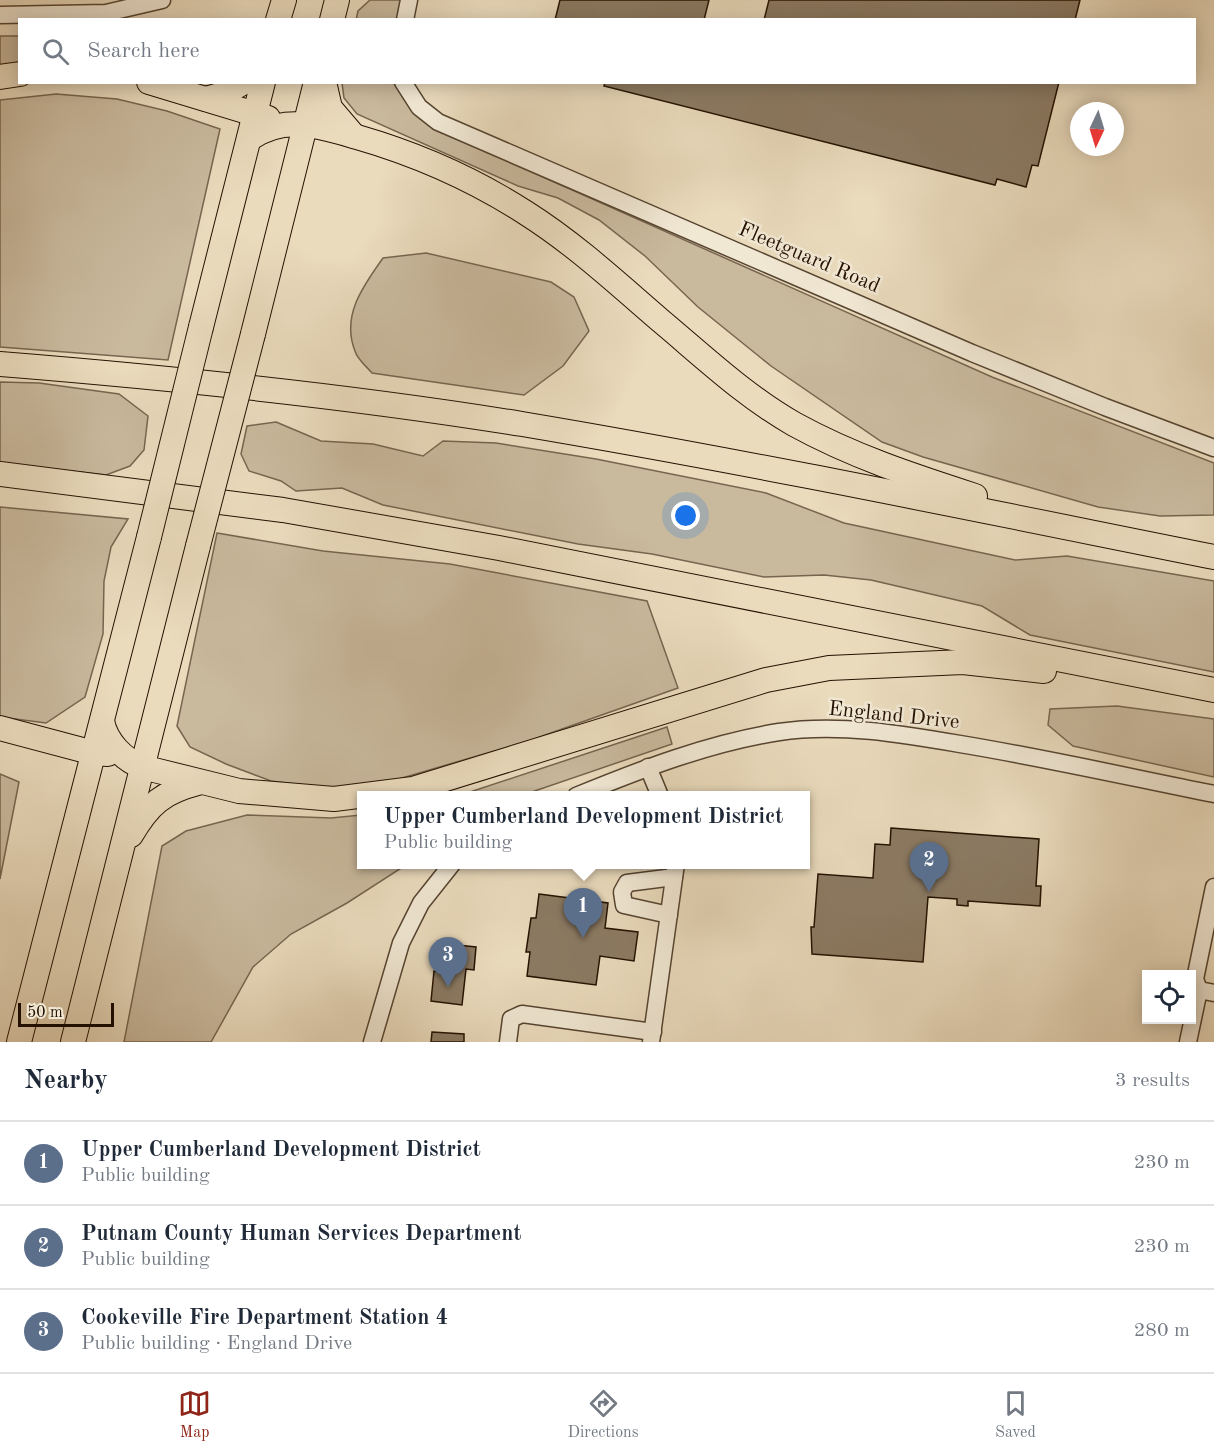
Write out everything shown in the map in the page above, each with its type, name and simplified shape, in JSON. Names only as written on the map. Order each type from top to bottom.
[{"type":"highway","points":[[279,18],[284,0]]},
{"type":"highway","points":[[332,18],[337,0]]},
{"type":"highway","points":[[0,77],[18,74]]},
{"type":"highway","points":[[156,84],[255,112],[277,125],[291,146],[294,171]]},
{"type":"highway","points":[[206,99],[223,94],[240,84]]},
{"type":"highway","points":[[19,1042],[262,84]]},
{"type":"highway","points":[[74,1042],[316,84]]},
{"type":"highway","points":[[324,84],[330,108],[353,135]]},
{"type":"highway","points":[[249,139],[277,125],[306,123],[396,148],[436,166],[526,213],[581,253],[730,381],[794,424],[884,467],[1095,533]]},
{"type":"highway","points":[[0,364],[156,376],[519,424],[709,457],[1214,557]]},
{"type":"highway","points":[[0,474],[283,510],[499,548],[1211,690]]},
{"type":"highway","points":[[397,791],[413,789],[766,680],[829,668],[963,662],[1211,690]]},
{"type":"highway","points":[[0,728],[94,753],[120,752],[141,738],[155,717]]},
{"type":"highway","points":[[102,721],[108,738],[120,752],[142,766],[198,783],[239,791],[334,799],[357,796]]},
{"type":"highway","points":[[52,742],[70,763],[74,775],[76,823]]},
{"type":"highway","points":[[122,849],[143,814],[156,801],[173,789],[198,783]]},
{"type":"street","points":[[0,15],[106,13],[162,0]]},
{"type":"street","points":[[405,18],[408,0]]},
{"type":"street","name":"Fleetguard Road","points":[[404,84],[419,107],[447,126],[972,353],[1214,448]]},
{"type":"street","name":"England Drive","points":[[586,791],[675,757],[780,732],[842,730],[904,735],[992,749],[1214,794]]},
{"type":"street","points":[[648,767],[658,791]]},
{"type":"street","points":[[372,1042],[401,943],[421,903],[448,869]]},
{"type":"street","points":[[508,1042],[511,1019],[522,1014],[652,1037],[669,915],[675,871],[627,883],[622,892],[624,905],[630,909],[669,915]]},
{"type":"street","points":[[1188,1042],[1206,992],[1196,979],[1214,887]]},
{"type":"shaded area","points":[[370,0],[401,0],[397,18],[356,18],[358,11]]},
{"type":"shaded area","points":[[0,36],[18,36],[18,64],[0,66]]},
{"type":"shaded area","points":[[342,84],[395,84],[410,104],[426,119],[469,144],[992,377],[1214,463],[1214,515],[1160,516],[1098,507],[923,457],[882,442],[771,366],[698,307],[645,256],[599,220],[558,198],[518,186],[357,114],[344,98]]},
{"type":"shaded area","points":[[56,94],[117,99],[167,111],[220,129],[168,360],[0,347],[0,100]]},
{"type":"shaded area","points":[[426,253],[551,282],[574,297],[589,331],[563,366],[524,395],[372,373],[358,357],[351,338],[352,314],[356,302],[368,279],[383,258]]},
{"type":"shaded area","points":[[0,382],[39,383],[119,394],[148,416],[144,450],[130,466],[106,475],[0,463]]},
{"type":"shaded area","points":[[276,422],[321,441],[373,444],[423,456],[443,441],[496,443],[596,459],[766,493],[844,523],[1015,560],[1067,556],[1214,581],[1214,672],[1030,635],[982,606],[871,580],[824,575],[764,577],[652,554],[578,544],[383,505],[342,488],[296,491],[281,481],[249,471],[241,454],[247,426]]},
{"type":"shaded area","points":[[0,507],[128,519],[111,547],[104,581],[103,634],[85,697],[46,723],[0,717]]},
{"type":"shaded area","points":[[217,533],[323,551],[450,564],[647,601],[678,688],[531,740],[392,781],[328,788],[271,781],[190,747],[177,726]]},
{"type":"shaded area","points":[[1117,706],[1214,719],[1214,777],[1073,746],[1048,725],[1050,709]]},
{"type":"shaded area","points":[[667,727],[672,744],[535,791],[473,791]]},
{"type":"shaded area","points":[[0,774],[19,782],[0,879]]},
{"type":"shaded area","points":[[247,815],[331,818],[357,815],[357,869],[400,869],[347,903],[291,934],[253,967],[211,1042],[124,1042],[162,846],[186,831]]},
{"type":"building","points":[[560,0],[709,0],[704,18],[556,18]]},
{"type":"building","points":[[769,0],[1080,0],[1076,18],[764,18]]},
{"type":"building","points":[[604,84],[1058,84],[1038,166],[1032,165],[1026,187],[997,179],[995,185],[604,86]]},
{"type":"building","points":[[891,828],[1039,839],[1036,886],[1041,886],[1040,906],[968,901],[968,906],[957,905],[957,899],[928,897],[923,962],[812,954],[811,927],[814,927],[818,874],[873,878],[875,844],[890,845]]},
{"type":"building","points":[[539,894],[608,903],[605,928],[638,932],[634,961],[600,956],[596,985],[527,976],[530,952],[526,952],[531,918],[536,918]]},
{"type":"building","points":[[447,944],[476,947],[474,970],[466,969],[462,1005],[431,1001],[434,971],[443,972]]},
{"type":"building","points":[[432,1032],[464,1034],[464,1042],[431,1042]]},
{"type":"place","name":"Putnam County Human Services Department","points":[[929,892]]},
{"type":"place","name":"Upper Cumberland Development District","points":[[583,938]]},
{"type":"place","name":"Cookeville Fire Department Station 4","points":[[448,987]]}]
